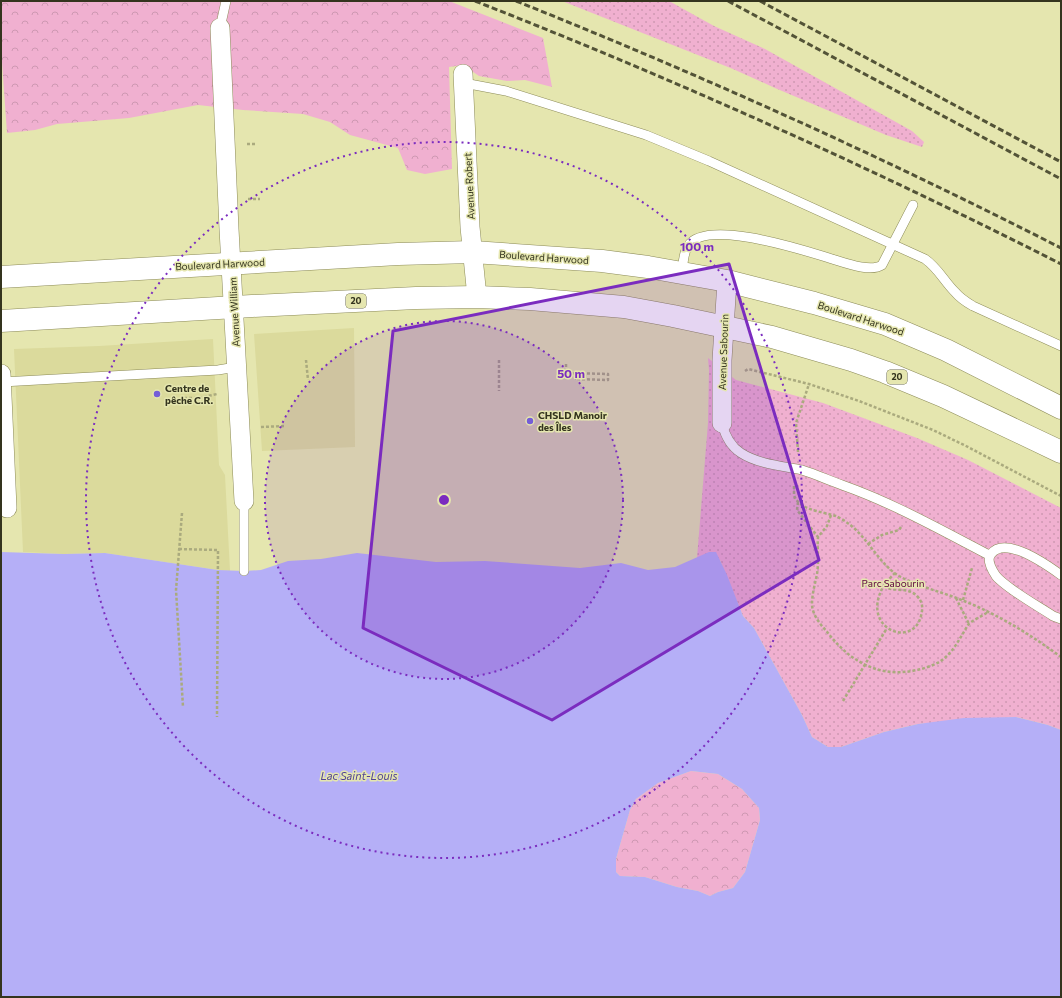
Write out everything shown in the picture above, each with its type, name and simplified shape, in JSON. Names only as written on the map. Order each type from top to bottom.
[{"type":"highway","name":"Boulevard Harwood","points":[[1,277],[398,254],[473,252],[602,261],[727,281],[821,305],[884,324],[946,350],[1061,408]]},
{"type":"highway","name":"20","points":[[1,322],[234,307],[408,298],[477,297],[530,299],[624,307],[724,326],[772,337],[799,344],[885,372],[974,410],[1061,452]]},
{"type":"street","name":"Avenue William","points":[[220,28],[244,501]]},
{"type":"street","name":"Avenue Robert","points":[[463,79],[477,297]]},
{"type":"street","name":"Avenue Sabourin","points":[[722,423],[722,381],[727,281]]},
{"type":"street","points":[[1,378],[7,508]]},
{"type":"lane","points":[[220,28],[226,1]]},
{"type":"lane","points":[[463,79],[646,135],[709,161],[925,259],[932,264],[955,293],[973,306],[1061,346]]},
{"type":"lane","points":[[682,273],[687,246],[692,241],[699,237],[724,234],[792,247],[858,266],[873,269],[878,268],[882,265],[913,205]]},
{"type":"lane","points":[[1,378],[218,370],[236,367]]},
{"type":"lane","points":[[722,423],[724,432],[734,448],[754,460],[804,471],[857,490],[989,555]]},
{"type":"lane","points":[[244,501],[244,571]]},
{"type":"lane","points":[[1061,575],[1023,552],[1013,548],[1004,547],[996,549],[989,555],[988,559],[991,568],[1001,581],[1053,616],[1061,619]]},
{"type":"path","points":[[244,144],[257,144]]},
{"type":"path","points":[[246,199],[260,199]]},
{"type":"path","points":[[306,360],[308,380]]},
{"type":"path","points":[[499,360],[499,391]]},
{"type":"path","points":[[566,364],[566,373],[608,374],[608,380],[576,379]]},
{"type":"path","points":[[740,374],[748,368],[809,384],[859,401],[933,430],[1061,496]]},
{"type":"path","points":[[797,458],[798,444],[796,423],[809,384]]},
{"type":"path","points":[[184,398],[199,398],[219,394]]},
{"type":"path","points":[[260,421],[260,427],[285,426]]},
{"type":"path","points":[[794,483],[794,496],[798,502],[805,506],[838,517],[850,524],[895,573],[913,582],[962,600],[988,612],[1019,629],[1061,657]]},
{"type":"path","points":[[798,502],[797,510],[818,537],[819,561],[812,605],[816,618],[839,647],[849,656],[878,670],[894,672],[915,670],[933,665],[947,657],[958,644],[969,624],[988,612]]},
{"type":"path","points":[[182,514],[176,590],[183,707]]},
{"type":"path","points":[[818,537],[827,526],[831,515]]},
{"type":"path","points":[[868,544],[882,535],[899,530]]},
{"type":"path","points":[[179,549],[218,550],[218,717]]},
{"type":"path","points":[[962,600],[973,565]]},
{"type":"path","points":[[884,586],[890,590],[904,589],[910,591],[916,595],[921,602],[923,609],[921,618],[917,625],[910,630],[894,632],[887,628],[877,613],[879,597],[884,586],[895,573]]},
{"type":"path","points":[[956,598],[969,624]]},
{"type":"path","points":[[843,701],[887,628]]},
{"type":"highlighted area","points":[[729,264],[819,560],[552,720],[363,628],[393,331]]},
{"type":"shaded area","points":[[354,328],[355,447],[262,451],[254,334]]},
{"type":"shaded area","points":[[213,339],[219,465],[225,475],[230,571],[105,553],[64,554],[23,552],[14,349],[99,346]]},
{"type":"green space","points":[[1,1],[449,1],[543,38],[552,87],[525,80],[507,81],[479,76],[463,65],[449,67],[452,169],[425,174],[407,170],[398,148],[350,135],[330,122],[303,114],[198,105],[129,118],[57,124],[35,130],[7,133],[1,48]]},
{"type":"green space","points":[[562,1],[669,1],[714,26],[765,49],[912,131],[924,142],[922,147],[886,135],[733,69]]},
{"type":"green space","name":"Parc Sabourin","points":[[708,358],[736,380],[823,403],[917,438],[968,460],[1061,508],[1061,730],[1016,717],[918,724],[884,732],[841,747],[828,747],[812,737],[802,715],[754,628],[743,616],[720,560],[697,558],[708,423]]},
{"type":"green space","points":[[691,771],[718,774],[742,789],[759,808],[760,820],[745,872],[733,888],[710,896],[698,891],[677,887],[645,877],[620,876],[616,872],[616,859],[630,810],[636,799],[658,783]]},
{"type":"water","name":"Lac Saint-Louis","points":[[1,552],[64,554],[105,553],[218,570],[244,571],[261,570],[288,561],[321,559],[357,553],[436,562],[485,561],[580,568],[621,563],[648,570],[675,567],[709,552],[716,552],[743,616],[754,628],[802,715],[812,737],[828,747],[841,747],[884,732],[918,724],[964,718],[1016,717],[1061,730],[1061,997],[1,997]],"holes":[[[691,771],[718,774],[742,789],[759,808],[760,820],[745,872],[733,888],[710,896],[698,891],[677,887],[645,877],[620,876],[616,872],[616,859],[630,810],[636,799],[658,783]]]},
{"type":"railway","points":[[475,1],[624,61],[771,125],[917,193],[1061,264]]},
{"type":"railway","points":[[516,1],[654,58],[791,118],[927,181],[1061,248]]},
{"type":"railway","points":[[728,1],[1061,179]]},
{"type":"railway","points":[[760,1],[1061,162]]},
{"type":"place","name":"Centre de pêche C.R.","points":[[157,394]]},
{"type":"place","name":"CHSLD Manoir des Îles","points":[[530,421]]}]
